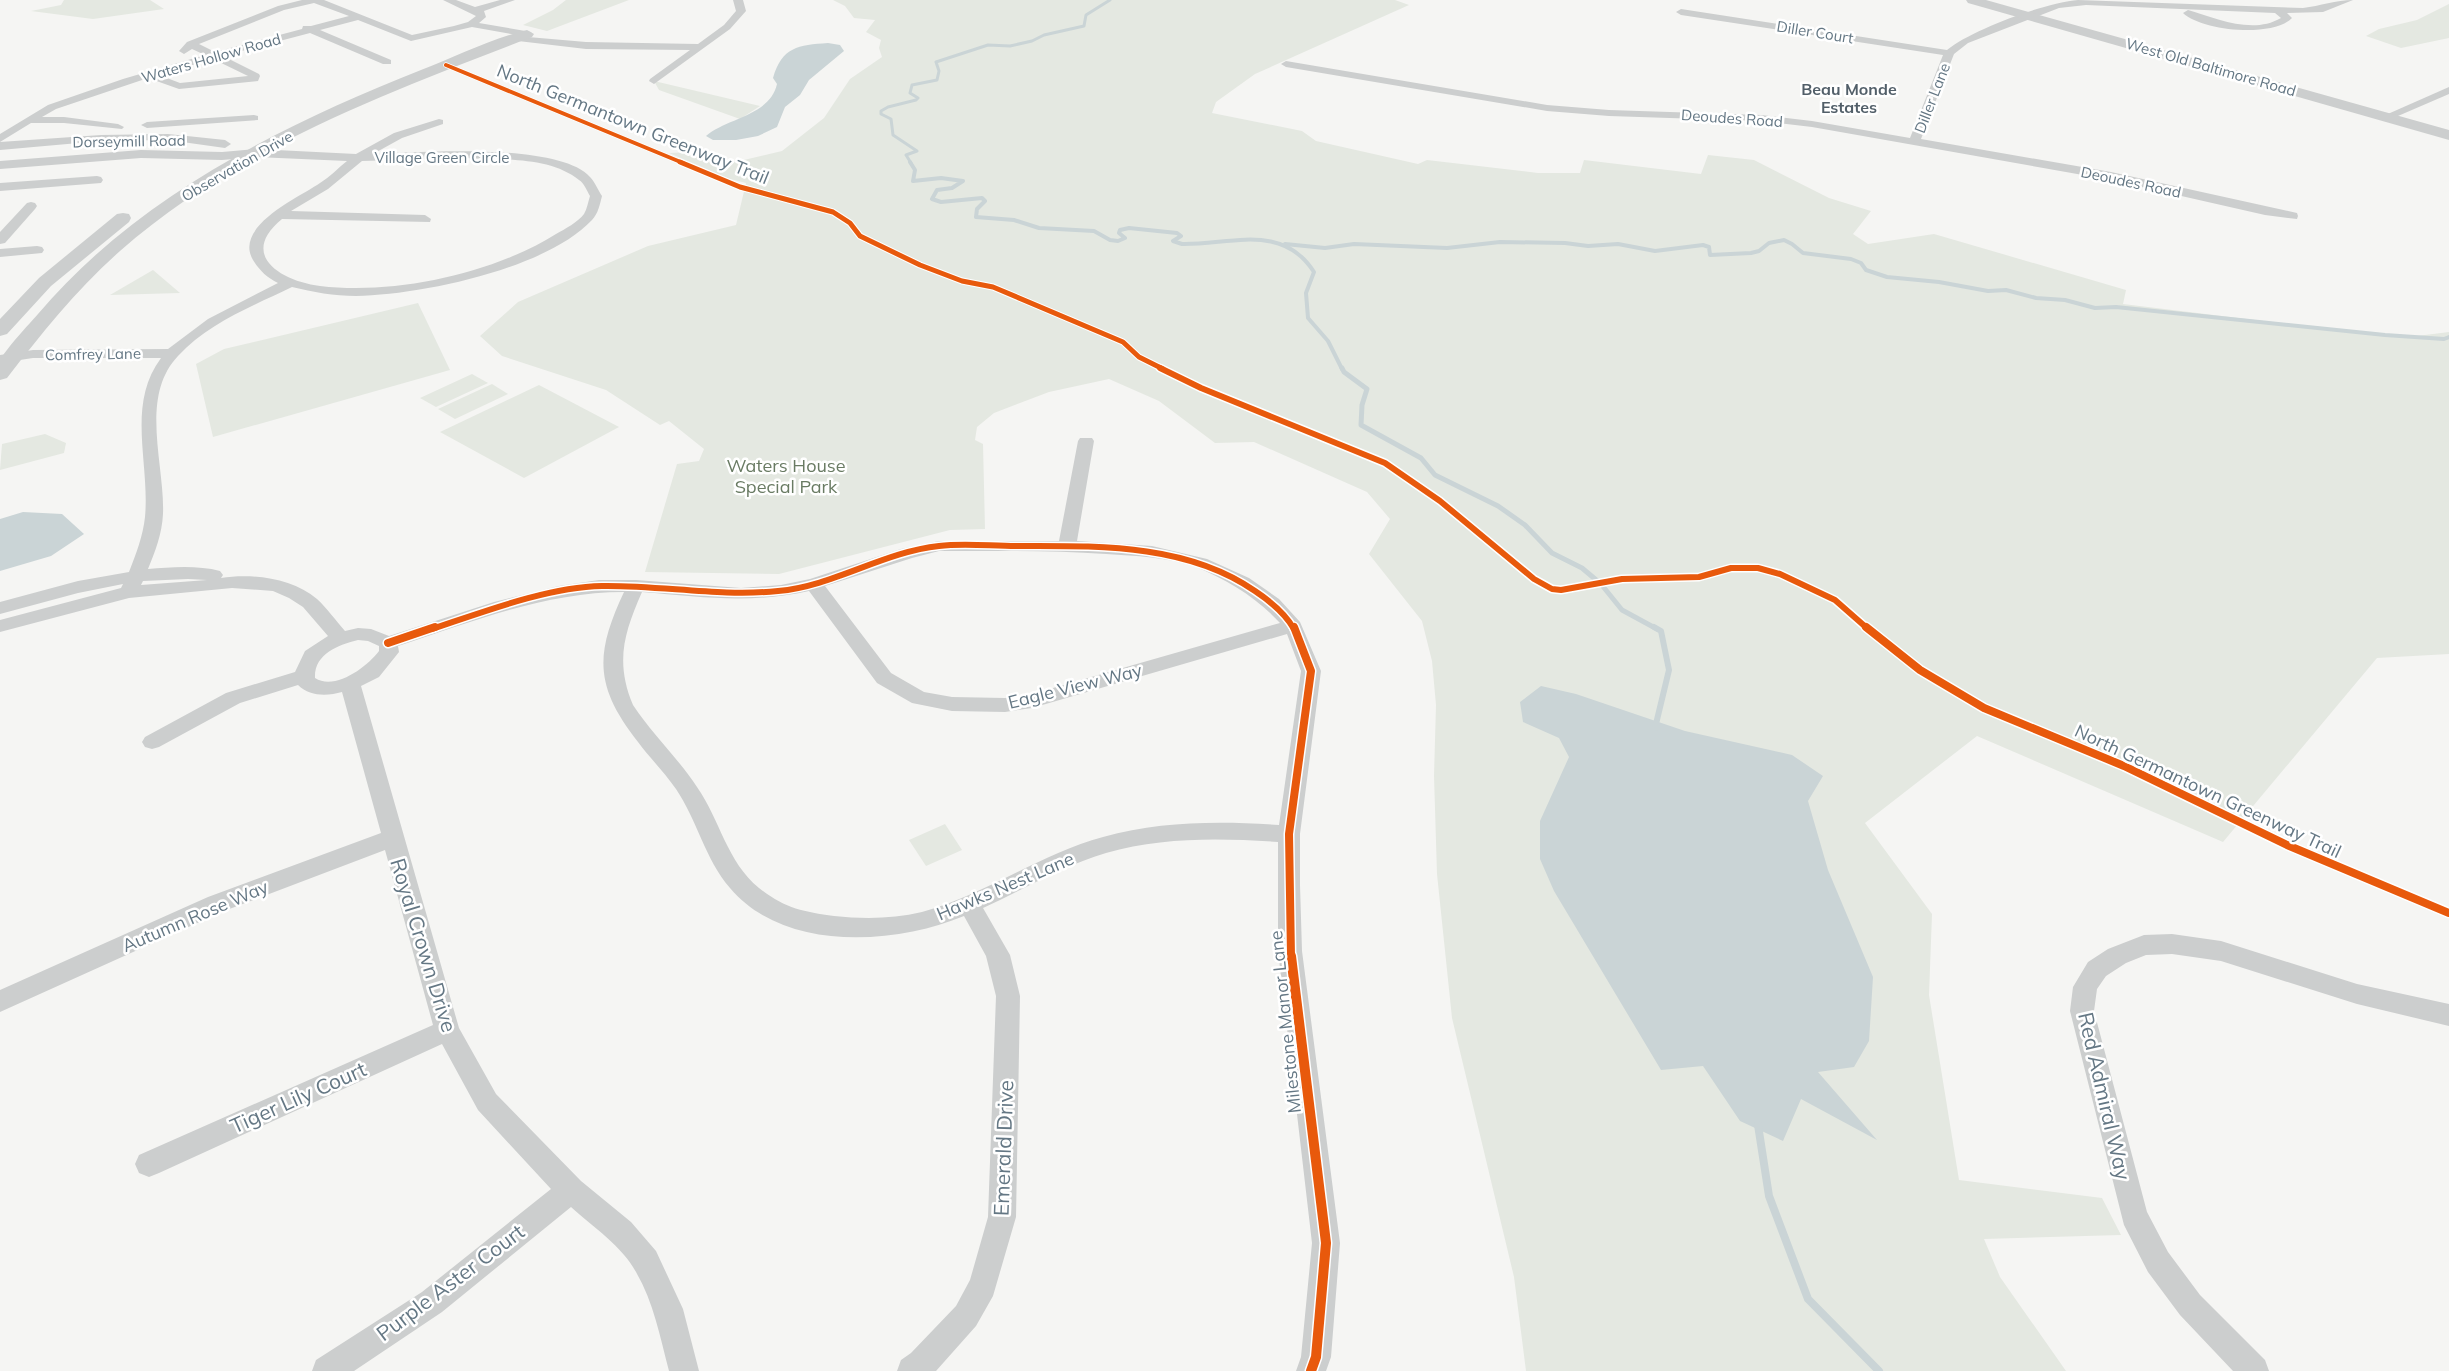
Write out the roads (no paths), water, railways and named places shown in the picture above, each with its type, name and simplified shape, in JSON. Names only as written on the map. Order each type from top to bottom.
[{"type":"street","points":[[174,62],[191,44],[271,12],[315,0],[411,38]]},
{"type":"street","points":[[398,44],[411,38],[472,24],[481,17],[481,13],[476,10],[448,0]]},
{"type":"street","points":[[476,10],[510,0]]},
{"type":"street","points":[[654,81],[727,27],[741,11],[738,0]]},
{"type":"street","name":"West Old Baltimore Road","points":[[1972,0],[2449,134]]},
{"type":"street","points":[[2219,0],[2228,8]]},
{"type":"street","name":"Diller Lane","points":[[1914,142],[1949,53],[1964,41],[2064,3],[2109,2],[2180,7],[2315,11],[2348,0]]},
{"type":"street","points":[[2180,7],[2192,16],[2211,21],[2251,26],[2279,24],[2287,18],[2279,11]]},
{"type":"street","points":[[271,12],[387,62]]},
{"type":"street","name":"Diller Court","points":[[1681,12],[1949,53]]},
{"type":"street","name":"Waters Hollow Road","points":[[0,139],[66,103],[212,56],[358,18]]},
{"type":"street","points":[[472,24],[513,36]]},
{"type":"street","points":[[456,29],[513,36],[566,46],[639,44],[700,47]]},
{"type":"street","name":"Observation Drive","points":[[152,198],[222,156],[370,85],[513,36]]},
{"type":"street","name":"Observation Drive","points":[[0,374],[5,357],[66,293],[109,253],[161,211],[208,180],[348,106],[513,36]]},
{"type":"street","points":[[149,75],[179,86],[254,79],[255,76],[191,44]]},
{"type":"street","points":[[367,54],[385,49]]},
{"type":"street","name":"Deoudes Road","points":[[1286,64],[1548,108],[1609,113],[1761,118],[2111,176],[2292,216]]},
{"type":"street","points":[[2387,117],[2449,90]]},
{"type":"street","points":[[34,120],[64,120],[119,127],[254,118]]},
{"type":"street","name":"Waters Hollow Road","points":[[33,144],[19,142],[16,139],[34,120]]},
{"type":"street","points":[[359,158],[403,132],[439,122]]},
{"type":"street","name":"Dorseymill Road","points":[[0,146],[101,138],[168,137],[240,147],[256,153]]},
{"type":"street","name":"Dorseymill Road","points":[[0,165],[141,154],[222,156],[256,153],[359,158]]},
{"type":"street","name":"Village Green Circle","points":[[465,154],[531,159],[563,166],[585,178],[596,196],[588,217],[561,238],[537,252],[475,274],[425,285],[380,290],[332,290],[289,283],[269,272],[256,258],[255,244],[265,228],[279,215],[328,184],[359,158],[465,154]]},
{"type":"street","points":[[83,196],[107,169]]},
{"type":"street","points":[[0,187],[97,180]]},
{"type":"street","points":[[0,240],[31,206]]},
{"type":"street","points":[[0,330],[45,282],[138,208]]},
{"type":"street","points":[[279,215],[425,219]]},
{"type":"street","points":[[0,253],[37,250]]},
{"type":"street","points":[[133,584],[151,538],[154,516],[154,479],[149,405],[152,383],[160,368],[172,353],[192,336],[217,320],[289,283]]},
{"type":"street","name":"Comfrey Lane","points":[[5,357],[172,353]]},
{"type":"street","points":[[1067,546],[1086,441]]},
{"type":"street","name":"Milestone Manor Lane","points":[[388,643],[521,600],[598,586],[636,586],[741,594],[781,590],[814,584],[907,553],[939,546],[1067,546],[1152,551],[1201,563],[1242,582],[1272,603],[1293,626],[1311,671],[1289,834],[1290,952],[1326,1244],[1316,1357],[1311,1371]]},
{"type":"street","points":[[0,608],[52,594],[133,584],[208,586],[232,582],[276,585],[310,603],[340,638]]},
{"type":"street","points":[[0,626],[133,584]]},
{"type":"street","name":"Eagle View Way","points":[[814,584],[884,678],[919,698],[952,704],[1005,706],[1032,701],[1293,626]]},
{"type":"street","name":"Hawks Nest Lane","points":[[636,586],[620,625],[612,652],[614,684],[630,719],[663,755],[694,795],[729,870],[750,893],[796,920],[859,929],[921,922],[969,904],[1059,862],[1102,846],[1144,835],[1204,829],[1289,834]]},
{"type":"street","points":[[358,634],[371,635],[388,643],[389,652],[381,664],[370,673],[350,683],[331,688],[316,687],[307,682],[304,676],[308,657],[324,645],[340,638],[358,634]]},
{"type":"street","points":[[152,742],[233,698],[304,676]]},
{"type":"street","name":"Royal Crown Drive","points":[[350,683],[447,1030],[487,1102],[571,1190],[621,1232],[646,1261],[668,1309],[684,1371]]},
{"type":"street","name":"Autumn Rose Way","points":[[0,1001],[216,904],[392,838]]},
{"type":"street","name":"Emerald Drive","points":[[912,1371],[922,1364],[966,1316],[983,1286],[1002,1217],[1008,996],[998,955],[969,904]]},
{"type":"street","name":"Red Admiral Way","points":[[2254,1371],[2190,1305],[2158,1262],[2134,1215],[2082,1011],[2085,987],[2097,969],[2117,956],[2144,945],[2172,944],[2221,951],[2357,994],[2449,1015]]},
{"type":"street","name":"Tiger Lily Court","points":[[149,1164],[447,1030]]},
{"type":"street","name":"Purple Aster Court","points":[[327,1371],[432,1302],[571,1190]]},
{"type":"waterway","points":[[911,163],[906,155],[917,151],[893,135],[891,119],[881,114],[881,111],[888,107],[916,100],[918,98],[910,93],[912,85],[937,80],[939,71],[936,62],[988,45],[1010,46],[1032,41],[1044,35],[1084,26],[1086,15],[1110,0]]},
{"type":"waterway","points":[[910,162],[915,170],[913,181],[941,178],[963,181],[952,188],[937,190],[932,199],[941,202],[982,198],[985,201],[977,209],[976,217],[1014,220],[1039,228],[1094,231],[1110,240],[1118,241],[1125,238],[1119,233],[1120,230],[1129,228],[1177,233],[1181,236],[1173,241],[1182,244],[1254,240],[1271,241],[1287,247],[1301,256],[1314,272],[1306,293],[1308,318],[1328,341],[1342,369]]},
{"type":"waterway","points":[[1285,244],[1325,248],[1354,244],[1447,248],[1500,242],[1565,243],[1588,246],[1618,244],[1655,251],[1703,245],[1709,247],[1710,255],[1751,253],[1759,251],[1769,243],[1784,240],[1803,253],[1851,259],[1861,263],[1866,270],[1887,277],[1939,282],[1988,291],[2006,290],[2036,298],[2065,300],[2095,308],[2116,307],[2385,335],[2444,339],[2449,337]]},
{"type":"waterway","points":[[1342,368],[1344,372],[1367,389],[1362,405],[1361,425],[1421,458],[1435,475],[1498,506],[1525,525],[1552,553],[1582,568],[1601,584],[1622,610],[1657,629]]},
{"type":"waterway","points":[[1654,627],[1661,631],[1669,670],[1655,728]]},
{"type":"waterway","points":[[1758,1125],[1769,1196],[1808,1299],[1879,1371]]},
{"type":"district","name":"Beau Monde Estates","points":[[1849,98]]},
{"type":"park label","name":"Waters House Special Park","points":[[786,475]]}]
